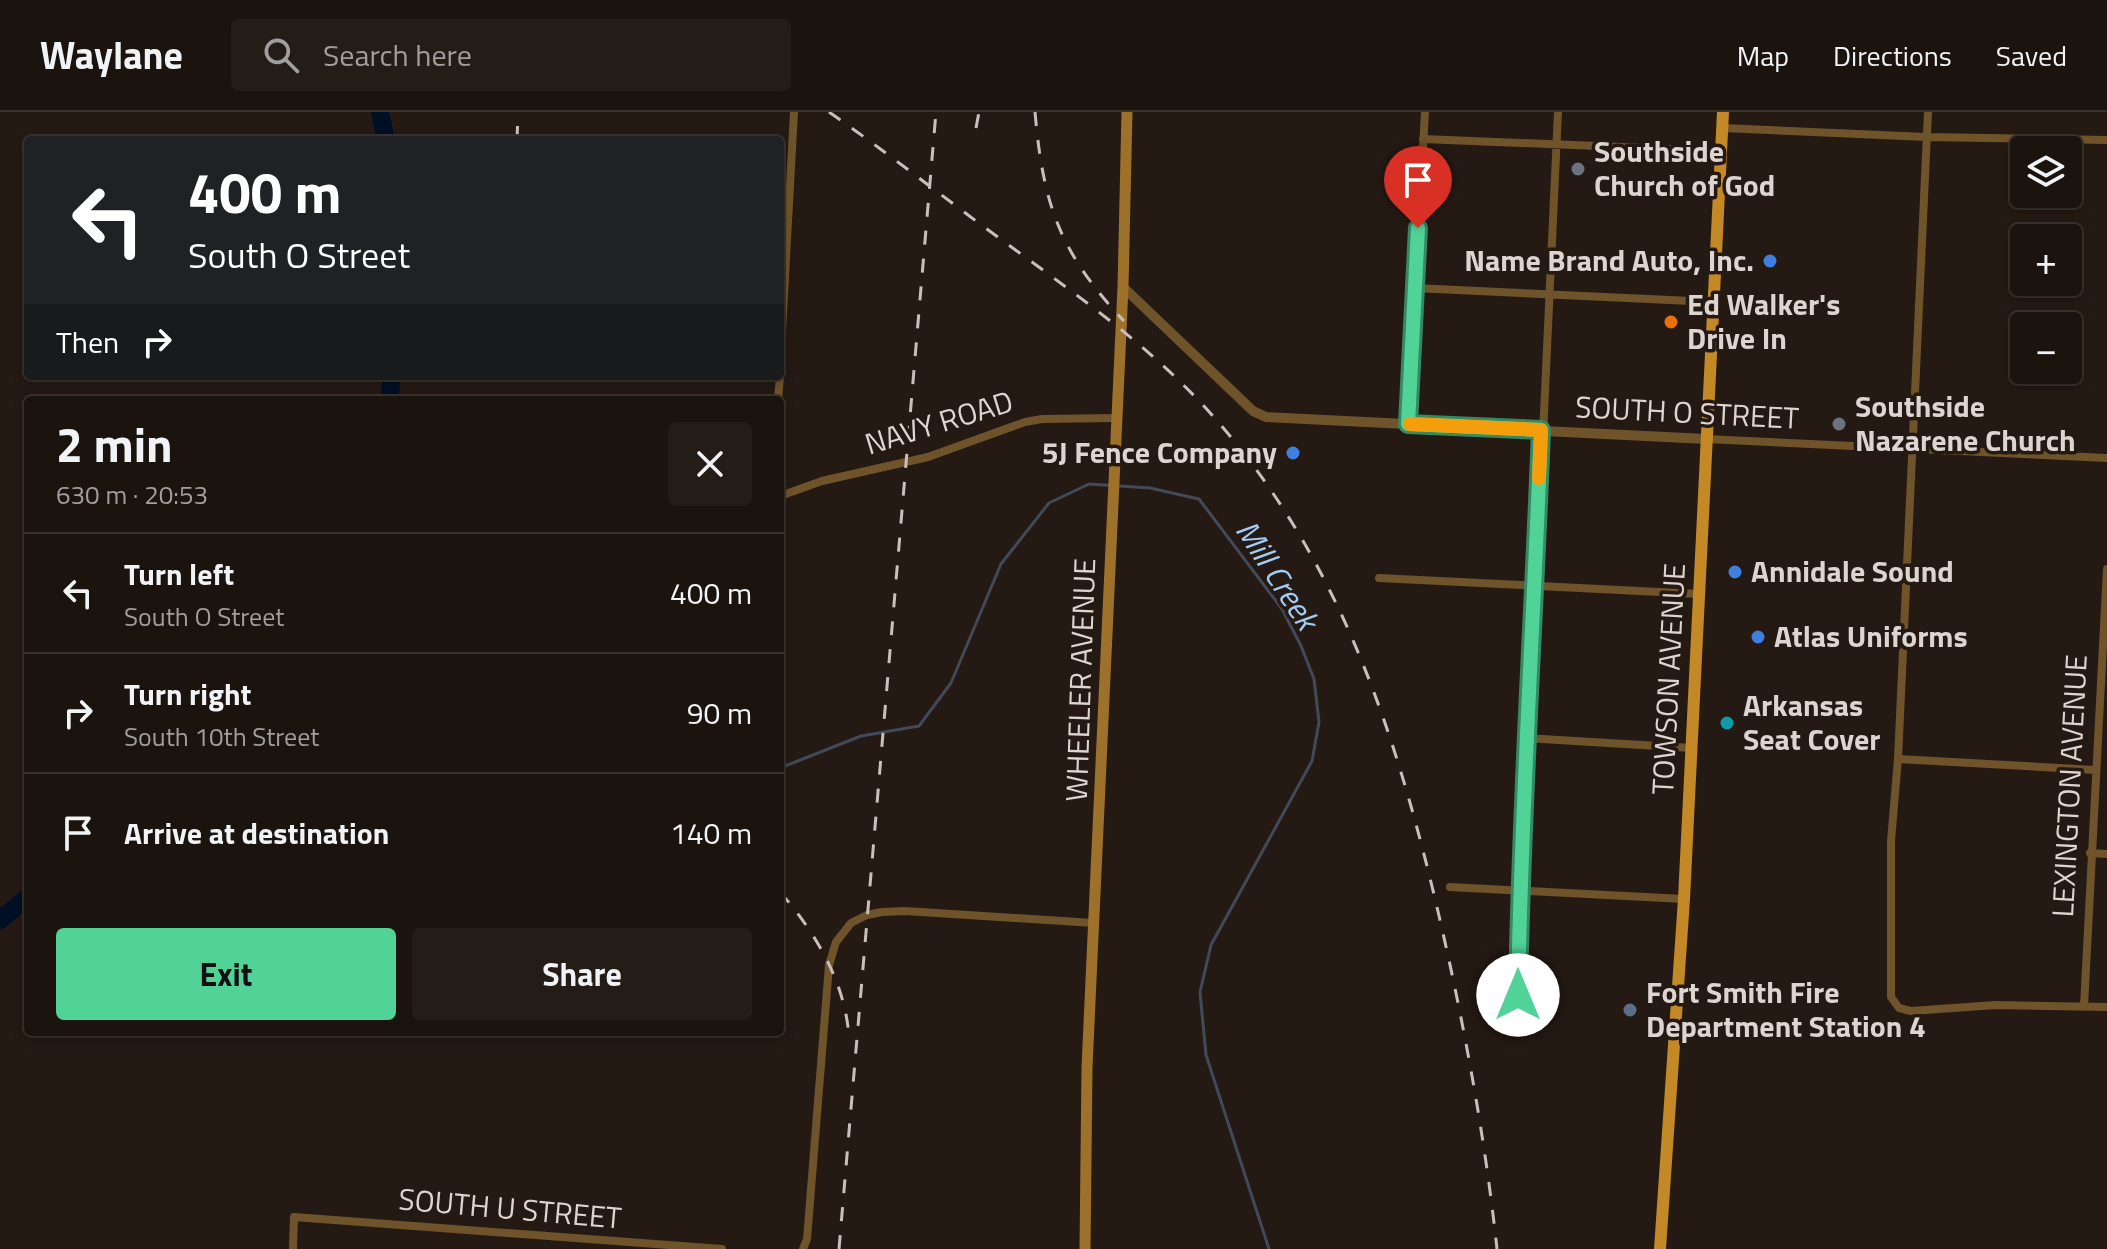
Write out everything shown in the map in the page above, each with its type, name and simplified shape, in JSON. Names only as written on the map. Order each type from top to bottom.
[{"type":"main road","name":"WHEELER AVENUE","points":[[1085,1249],[1087,1067],[1123,287],[1127,112]]},
{"type":"main road","name":"TOWSON AVENUE","points":[[1660,1249],[1684,899],[1723,112]]},
{"type":"street","points":[[784,295],[794,112]]},
{"type":"street","points":[[1408,424],[1425,112]]},
{"type":"street","points":[[1518,995],[1525,738],[1536,585],[1547,294],[1558,112]]},
{"type":"street","points":[[1928,112],[1898,759],[1891,841],[1891,997],[1903,1010],[1911,1011],[1995,1005],[2107,1007]]},
{"type":"street","points":[[1722,128],[1926,137],[2107,140]]},
{"type":"street","points":[[1423,139],[1721,151]]},
{"type":"street","name":"SOUTH O STREET","points":[[1123,287],[1259,414],[1272,418],[2107,458]]},
{"type":"street","points":[[1414,288],[1713,302]]},
{"type":"street","name":"NAVY ROAD","points":[[784,491],[928,457],[1025,422],[1115,418]]},
{"type":"street","name":"LEXINGTON AVENUE","points":[[2084,1006],[2095,770],[2103,696],[2107,569]]},
{"type":"street","points":[[1379,578],[1699,594]]},
{"type":"street","points":[[1525,738],[1692,748]]},
{"type":"street","points":[[1898,759],[2095,770]]},
{"type":"street","points":[[2090,853],[2107,854]]},
{"type":"street","points":[[1450,887],[1684,899]]},
{"type":"street","points":[[803,1249],[807,1239],[829,965],[836,942],[846,928],[857,918],[892,911],[1094,923]]},
{"type":"street","name":"SOUTH U STREET","points":[[293,1249],[294,1217],[722,1249]]},
{"type":"waterway","points":[[380,112],[385,136]]},
{"type":"waterway","points":[[390,396],[392,380]]},
{"type":"waterway","name":"Mill Creek","points":[[784,766],[861,736],[919,726],[951,683],[1001,564],[1049,503],[1089,484],[1150,488],[1199,499],[1282,609],[1314,679],[1319,722],[1312,761],[1211,945],[1200,992],[1206,1055],[1269,1249]]},
{"type":"waterway","points":[[0,920],[24,900]]},
{"type":"railway","points":[[517,136],[518,112]]},
{"type":"railway","points":[[829,112],[1080,297],[1155,358],[1201,403],[1249,459],[1290,519],[1325,581],[1355,645],[1381,711],[1423,849],[1458,1002],[1480,1125],[1497,1249]]},
{"type":"railway","points":[[839,1249],[936,112]]},
{"type":"railway","points":[[976,128],[979,112]]},
{"type":"railway","points":[[1035,112],[1043,174],[1058,226],[1084,273],[1124,321]]},
{"type":"railway","points":[[784,897],[817,941],[835,978],[842,997],[849,1037]]},
{"type":"slow traffic","points":[[1410,424],[1541,430],[1539,478]]},
{"type":"place","name":"Southside Church of God","points":[[1578,169]]},
{"type":"place","name":"Name Brand Auto, Inc.","points":[[1770,261]]},
{"type":"place","name":"Ed Walker's Drive In","points":[[1671,322]]},
{"type":"place","name":"Southside Nazarene Church","points":[[1839,424]]},
{"type":"place","name":"5J Fence Company","points":[[1293,453]]},
{"type":"place","name":"Annidale Sound","points":[[1735,572]]},
{"type":"place","name":"Atlas Uniforms","points":[[1758,637]]},
{"type":"place","name":"Arkansas Seat Cover","points":[[1727,723]]},
{"type":"place","name":"Fort Smith Fire Department Station 4","points":[[1630,1010]]},
{"type":"route","points":[[1418,228],[1408,424],[1541,430],[1536,585],[1525,738],[1518,995]]}]
